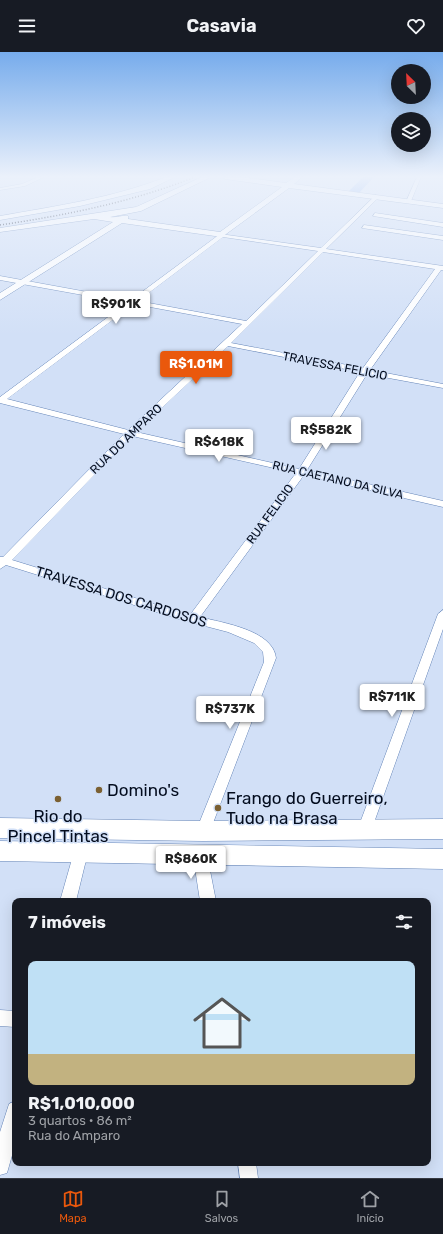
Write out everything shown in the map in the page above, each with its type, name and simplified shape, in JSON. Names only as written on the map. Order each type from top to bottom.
[{"type":"main road","points":[[0,297],[106,230]]},
{"type":"main road","points":[[185,230],[222,235],[229,230]]},
{"type":"main road","points":[[0,828],[203,831],[443,829]]},
{"type":"main road","points":[[0,851],[443,859]]},
{"type":"street","name":"RUA DO AMPARO","points":[[2,562],[130,433],[226,344],[342,230]]},
{"type":"street","points":[[382,230],[443,238]]},
{"type":"street","points":[[0,400],[222,235],[441,268]]},
{"type":"street","name":"RUA FELICIO","points":[[193,619],[302,471],[364,372],[441,268]]},
{"type":"street","points":[[0,278],[247,323]]},
{"type":"street","name":"TRAVESSA FELICIO","points":[[226,344],[364,372],[443,386]]},
{"type":"street","name":"RUA CAETANO DA SILVA","points":[[0,400],[130,433],[443,504]]},
{"type":"street","name":"TRAVESSA DOS CARDOSOS","points":[[2,562],[193,619],[242,632],[259,640],[268,648],[271,654],[270,662],[203,831]]},
{"type":"street","points":[[364,830],[443,614]]},
{"type":"street","points":[[69,898],[80,852]]},
{"type":"street","points":[[200,855],[207,898]]},
{"type":"street","points":[[0,1018],[12,1019]]},
{"type":"street","points":[[0,1166],[12,1121]]},
{"type":"street","points":[[248,1166],[250,1178]]},
{"type":"place","name":"Domino's","points":[[99,790]]},
{"type":"place","name":"Rio do Pincel Tintas","points":[[58,799]]},
{"type":"place","name":"Frango do Guerreiro, Tudo na Brasa","points":[[218,808]]}]
